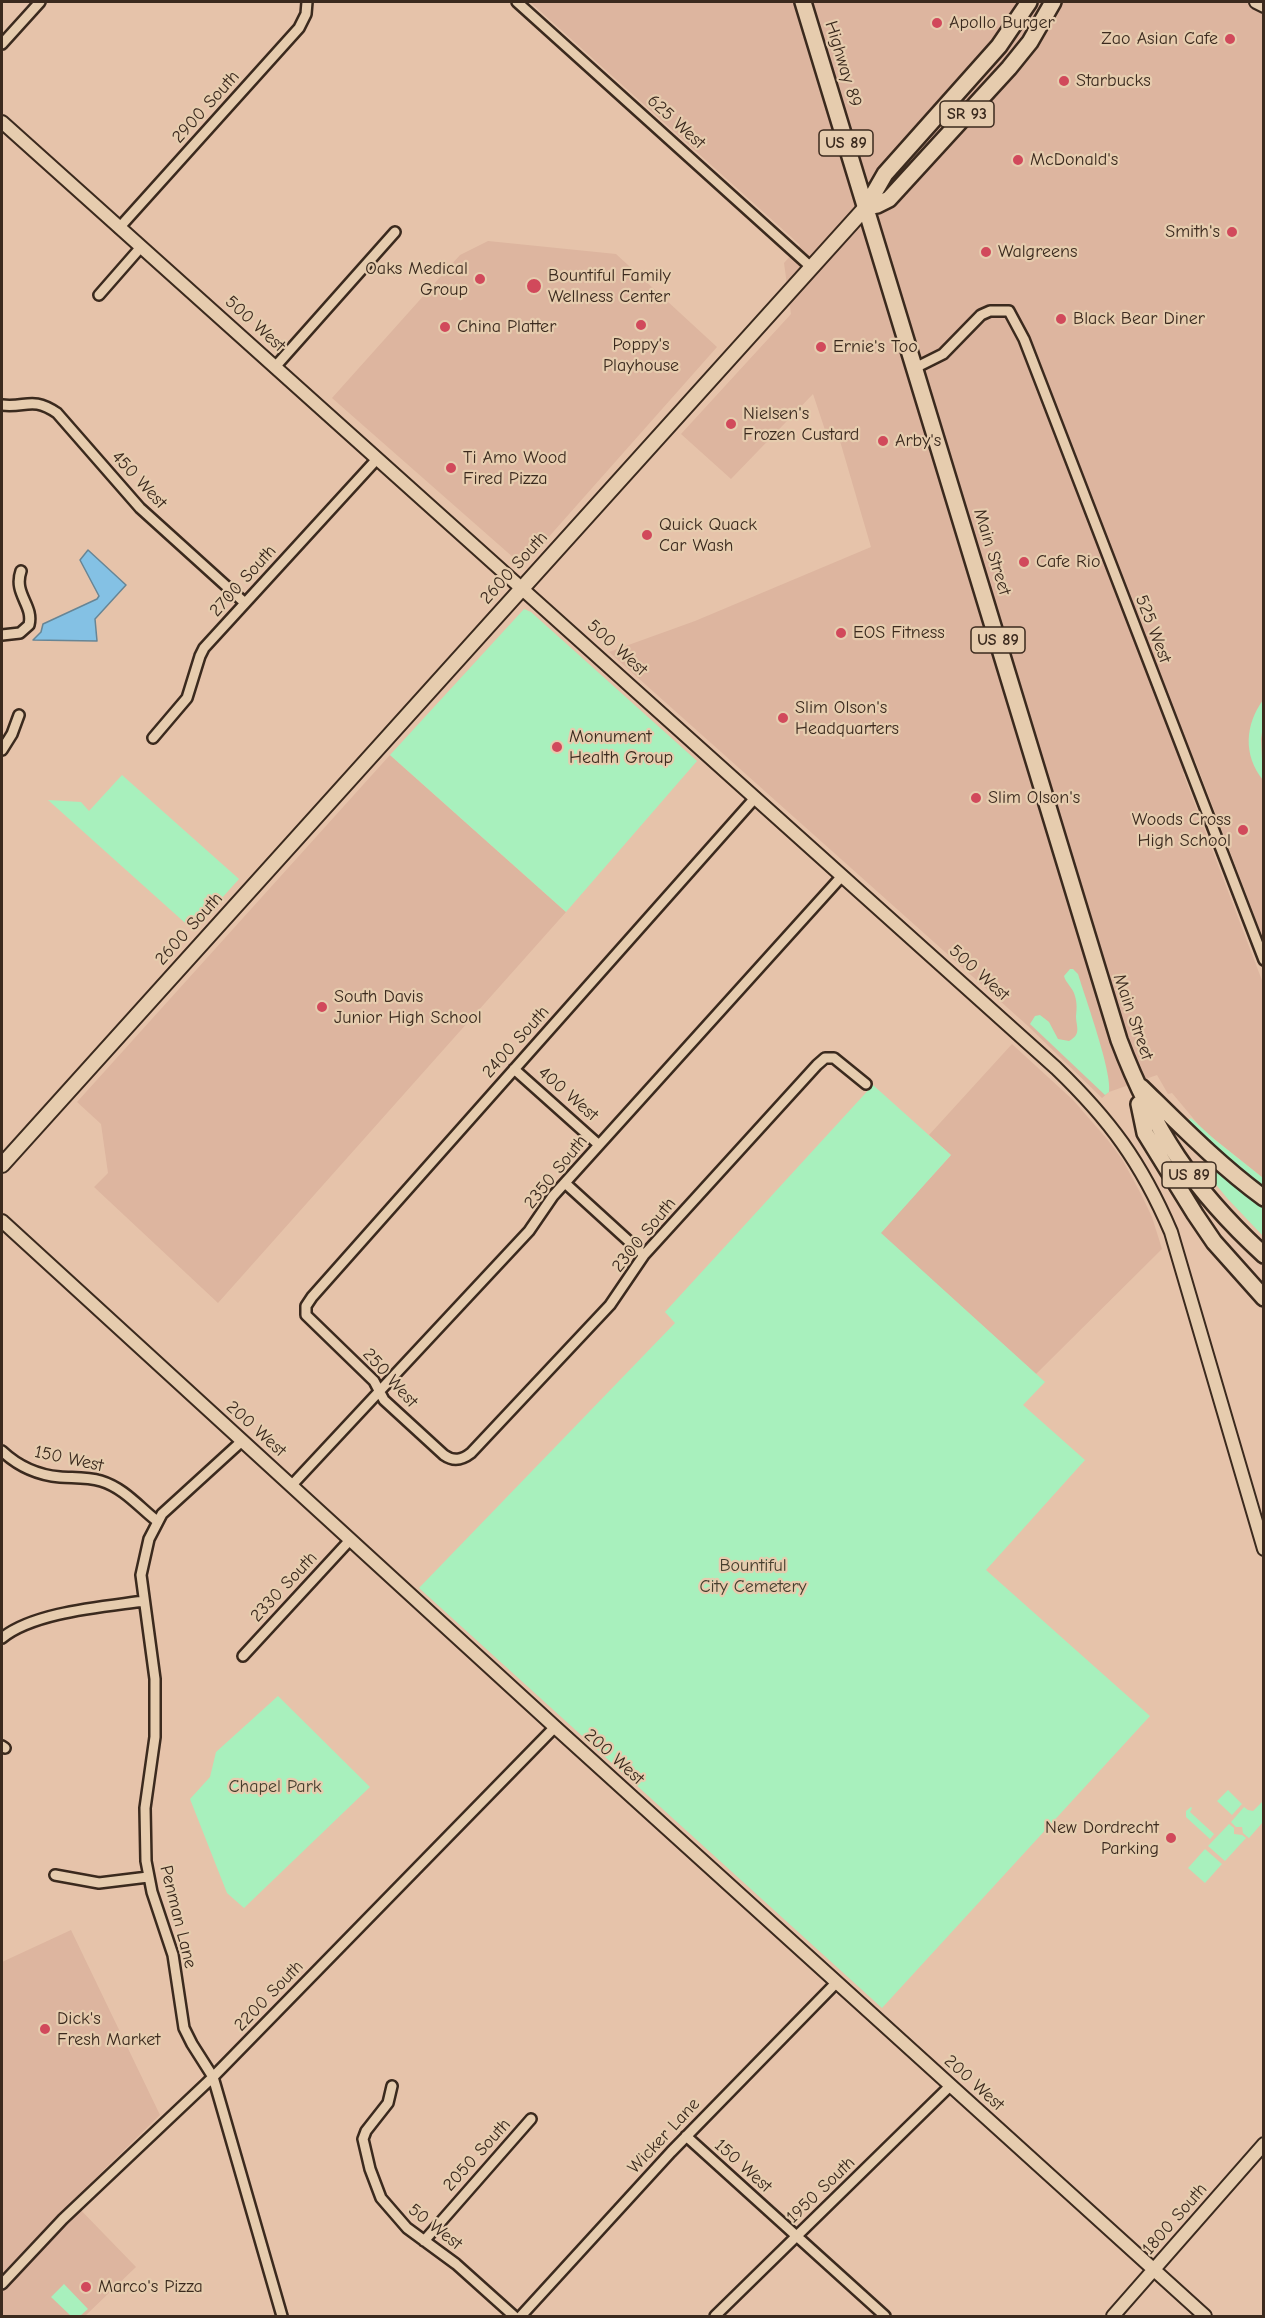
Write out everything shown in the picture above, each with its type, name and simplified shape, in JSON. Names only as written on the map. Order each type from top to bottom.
[{"type":"main road","name":"Highway 89","points":[[803,2],[866,207]]},
{"type":"main road","name":"SR 93","points":[[866,207],[874,189],[887,171],[999,46],[1029,2]]},
{"type":"main road","name":"2600 South","points":[[2,1165],[866,207],[877,206],[889,200],[1009,68],[1030,42],[1053,2]]},
{"type":"main road","name":"Main Street","points":[[866,207],[1111,1016],[1135,1080]]},
{"type":"main road","points":[[1135,1080],[1200,1146],[1263,1198]]},
{"type":"main road","points":[[1135,1080],[1145,1132],[1214,1242],[1263,1298]]},
{"type":"main road","name":"US 89","points":[[1135,1080],[1160,1131],[1192,1180],[1224,1218],[1263,1255]]},
{"type":"street","points":[[2,44],[40,2]]},
{"type":"street","name":"625 West","points":[[517,2],[812,267]]},
{"type":"street","points":[[1256,2],[1263,6]]},
{"type":"street","name":"2900 South","points":[[119,228],[299,28],[305,18],[307,3]]},
{"type":"street","name":"500 West","points":[[3,125],[1056,1068],[1092,1103],[1130,1153],[1148,1182],[1171,1232],[1263,1548]]},
{"type":"street","points":[[275,367],[395,232]]},
{"type":"street","points":[[99,295],[141,247]]},
{"type":"street","name":"525 West","points":[[915,368],[943,354],[981,315],[990,311],[1009,311],[1024,339],[1263,960]]},
{"type":"street","name":"450 West","points":[[2,405],[30,402],[57,413],[140,508],[245,603]]},
{"type":"street","name":"2700 South","points":[[153,738],[187,698],[204,648],[377,459]]},
{"type":"street","points":[[2,635],[20,633],[29,625],[30,613],[18,584],[21,571]]},
{"type":"street","points":[[2,750],[12,734],[19,715]]},
{"type":"street","name":"2400 South","points":[[305,1311],[312,1297],[755,798]]},
{"type":"street","name":"2350 South","points":[[291,1486],[534,1225],[549,1202],[599,1144],[842,876]]},
{"type":"street","name":"2300 South","points":[[458,1460],[471,1453],[610,1305],[644,1255],[817,1065],[830,1057],[838,1060],[866,1084]]},
{"type":"street","name":"400 West","points":[[514,1069],[599,1144]]},
{"type":"street","points":[[565,1183],[644,1255]]},
{"type":"street","name":"200 West","points":[[2,1221],[836,1983],[1205,2316]]},
{"type":"street","name":"250 West","points":[[305,1311],[309,1319],[374,1381],[384,1400],[444,1455],[458,1460]]},
{"type":"street","name":"Penman Lane","points":[[242,1441],[169,1507],[148,1539],[142,1563],[144,1601],[155,1679],[155,1737],[145,1816],[148,1877],[173,1955],[184,2028],[213,2077],[282,2316]]},
{"type":"street","name":"150 West","points":[[2,1453],[24,1467],[46,1475],[102,1481],[125,1493],[158,1521]]},
{"type":"street","name":"2330 South","points":[[243,1656],[350,1540]]},
{"type":"street","points":[[2,1638],[18,1627],[40,1618],[144,1601]]},
{"type":"street","name":"2200 South","points":[[2,2284],[63,2219],[213,2077],[555,1727]]},
{"type":"street","points":[[55,1875],[99,1883],[148,1877]]},
{"type":"street","name":"Wicker Lane","points":[[521,2316],[686,2136],[836,1983]]},
{"type":"street","name":"50 West","points":[[392,2086],[388,2103],[366,2131],[363,2144],[381,2198],[395,2217],[470,2276],[514,2316]]},
{"type":"street","name":"1950 South","points":[[715,2316],[950,2086]]},
{"type":"street","name":"2050 South","points":[[424,2241],[531,2119]]},
{"type":"street","name":"150 West","points":[[686,2136],[885,2316]]},
{"type":"street","name":"1800 South","points":[[1113,2316],[1263,2144]]},
{"type":"shaded area","points":[[530,2],[1263,2],[1263,938],[1195,760],[1183,773],[1263,983],[1263,1178],[1203,1130],[1172,1093],[1168,1094],[1157,1075],[1109,1092],[1102,1098],[1028,1026],[609,652],[695,621],[871,547],[840,441],[828,439],[813,394],[731,479],[681,434],[791,314],[784,263],[800,245]]},
{"type":"shaded area","points":[[488,241],[616,254],[717,347],[523,566],[332,398],[460,255]]},
{"type":"shaded area","name":"South Davis Junior High School","points":[[390,755],[566,912],[218,1303],[94,1187],[108,1173],[101,1124],[77,1102]]},
{"type":"shaded area","points":[[1012,1044],[1073,1100],[1122,1159],[1152,1217],[1162,1249],[1036,1374],[880,1233],[951,1155],[929,1135]]},
{"type":"shaded area","points":[[71,1930],[160,2115],[72,2201],[136,2267],[85,2316],[2,2316],[2,1962]]},
{"type":"green space","points":[[524,609],[531,612],[697,761],[566,912],[390,755]]},
{"type":"green space","points":[[1263,700],[1261,739],[1263,780],[1252,760],[1249,740],[1253,720]]},
{"type":"green space","points":[[122,775],[239,879],[193,930],[48,800],[81,802],[89,811]]},
{"type":"green space","points":[[1070,969],[1078,974],[1103,1053],[1109,1083],[1109,1092],[1105,1095],[1030,1024],[1035,1016],[1040,1015],[1049,1022],[1058,1039],[1069,1041],[1076,1036],[1076,999],[1064,976]]},
{"type":"green space","name":"Bountiful City Cemetery","points":[[873,1085],[951,1155],[881,1233],[1045,1382],[1023,1405],[1085,1460],[986,1570],[1150,1716],[882,2008],[419,1588],[675,1323],[665,1312]]},
{"type":"green space","points":[[1191,1118],[1263,1178],[1263,1190],[1207,1143],[1187,1121]]},
{"type":"green space","points":[[1209,1165],[1263,1207],[1263,1236],[1204,1170]]},
{"type":"green space","name":"Chapel Park","points":[[278,1696],[370,1787],[244,1908],[227,1893],[190,1799],[210,1777],[216,1752]]},
{"type":"green space","points":[[1228,1790],[1242,1804],[1232,1815],[1217,1801]]},
{"type":"green space","points":[[1263,1801],[1263,1822],[1249,1838],[1243,1833],[1242,1827],[1236,1827],[1231,1822],[1244,1807],[1253,1811]]},
{"type":"green space","points":[[1191,1807],[1190,1812],[1214,1834],[1210,1839],[1186,1817],[1186,1811]]},
{"type":"green space","points":[[1229,1824],[1234,1828],[1234,1834],[1246,1838],[1225,1861],[1208,1846]]},
{"type":"green space","points":[[1205,1849],[1222,1864],[1205,1883],[1188,1868]]},
{"type":"green space","points":[[64,2284],[88,2309],[80,2316],[71,2316],[51,2297]]},
{"type":"water","points":[[88,550],[126,585],[95,619],[97,641],[33,640],[41,632],[43,624],[99,596],[80,560]]},
{"type":"place","name":"Apollo Burger","points":[[937,23]]},
{"type":"place","name":"Zao Asian Cafe","points":[[1230,39]]},
{"type":"place","name":"Starbucks","points":[[1064,81]]},
{"type":"place","name":"McDonald's","points":[[1018,160]]},
{"type":"place","name":"Smith's","points":[[1232,232]]},
{"type":"place","name":"Walgreens","points":[[986,252]]},
{"type":"place","name":"Oaks Medical Group","points":[[480,279]]},
{"type":"place","name":"Bountiful Family Wellness Center","points":[[534,286]]},
{"type":"place","name":"Black Bear Diner","points":[[1061,319]]},
{"type":"place","name":"Poppy's Playhouse","points":[[641,325]]},
{"type":"place","name":"China Platter","points":[[445,327]]},
{"type":"place","name":"Ernie's Too","points":[[821,347]]},
{"type":"place","name":"Nielsen's Frozen Custard","points":[[731,424]]},
{"type":"place","name":"Arby's","points":[[883,441]]},
{"type":"place","name":"Ti Amo Wood Fired Pizza","points":[[451,468]]},
{"type":"place","name":"Quick Quack Car Wash","points":[[647,535]]},
{"type":"place","name":"Cafe Rio","points":[[1024,562]]},
{"type":"place","name":"EOS Fitness","points":[[841,633]]},
{"type":"place","name":"Slim Olson's Headquarters","points":[[783,718]]},
{"type":"place","name":"Monument Health Group","points":[[557,747]]},
{"type":"place","name":"Slim Olson's","points":[[976,798]]},
{"type":"place","name":"Woods Cross High School","points":[[1243,830]]},
{"type":"place","name":"South Davis Junior High School","points":[[322,1007]]},
{"type":"place","name":"New Dordrecht Parking","points":[[1171,1838]]},
{"type":"place","name":"Dick's Fresh Market","points":[[45,2029]]},
{"type":"place","name":"Marco's Pizza","points":[[86,2287]]}]
